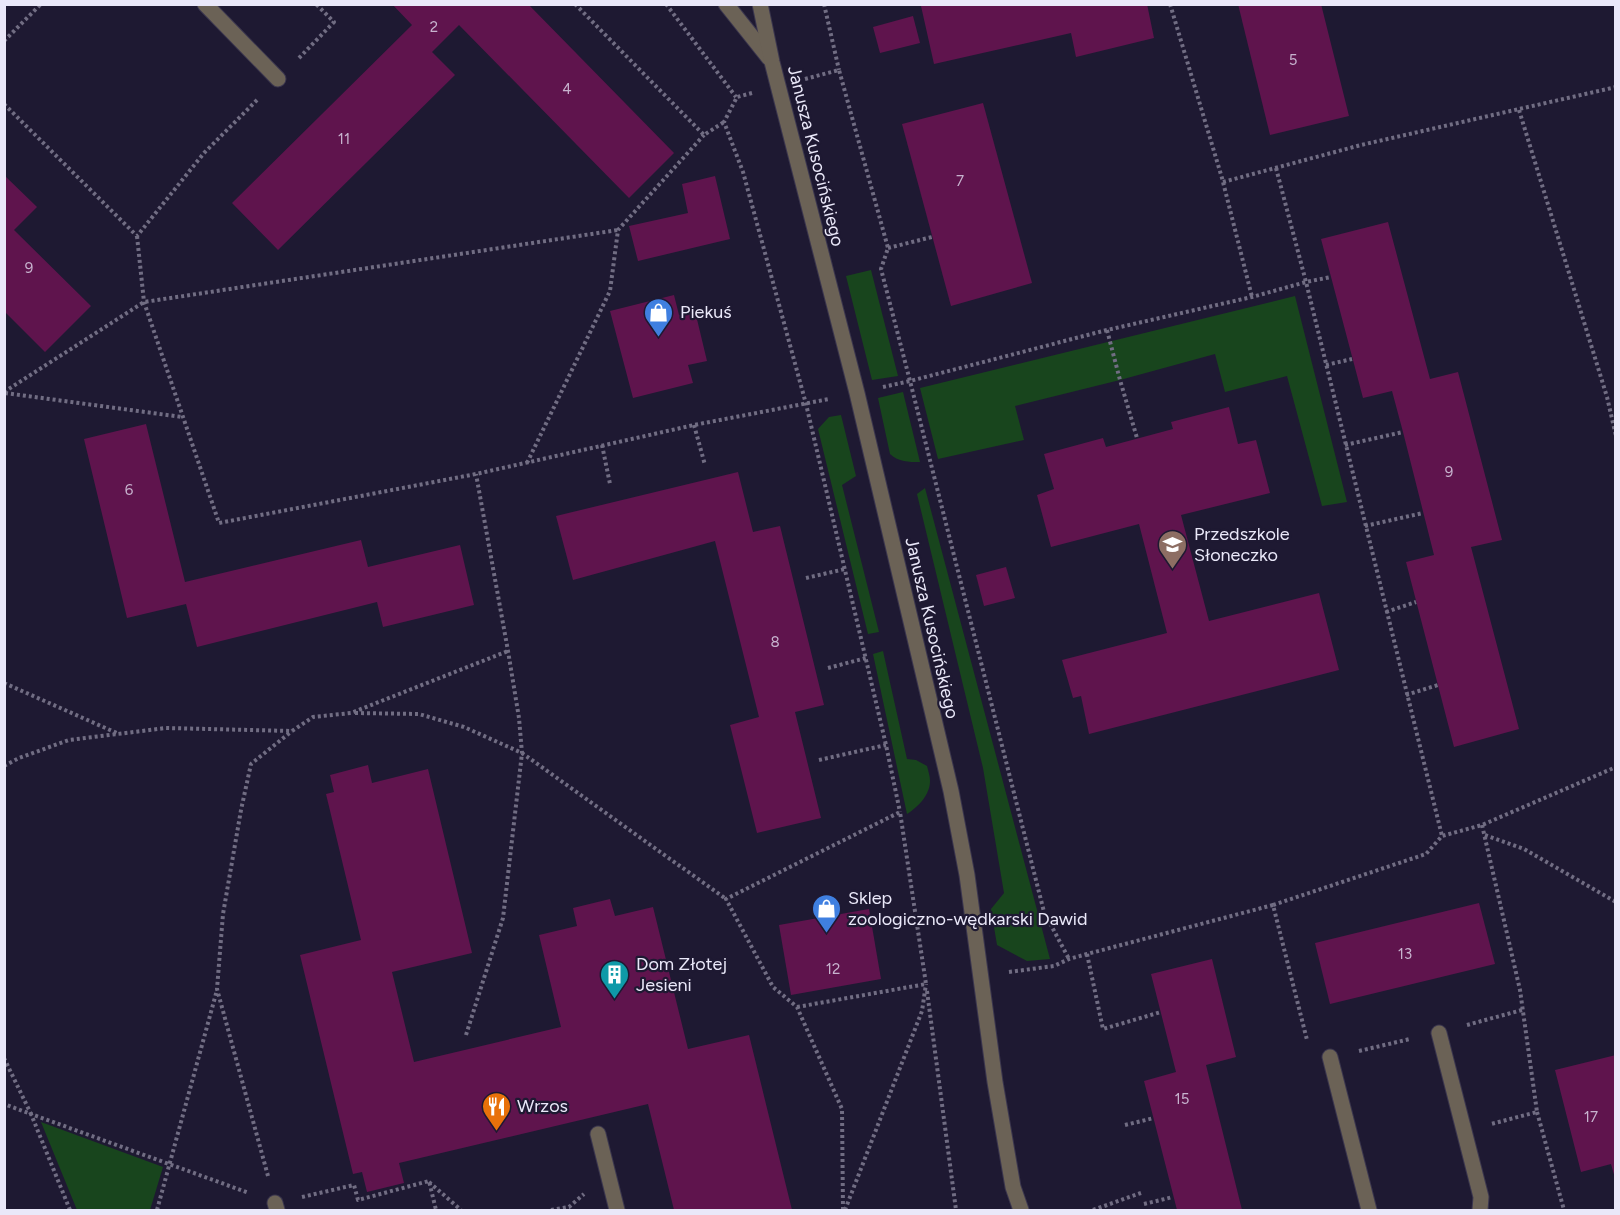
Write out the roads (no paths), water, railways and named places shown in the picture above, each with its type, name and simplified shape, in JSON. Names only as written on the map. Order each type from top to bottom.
[{"type":"street","points":[[205,4],[278,79]]},
{"type":"street","name":"Janusza Kusocińskiego","points":[[726,4],[772,62]]},
{"type":"street","name":"Janusza Kusocińskiego","points":[[760,4],[772,62],[857,393],[951,791],[967,875],[997,1094],[1013,1187],[1021,1210]]},
{"type":"street","points":[[1439,1033],[1481,1197],[1480,1210]]},
{"type":"street","points":[[1330,1057],[1369,1210]]},
{"type":"street","points":[[598,1134],[617,1210]]},
{"type":"place","name":"Piekuś","points":[[659,338]]},
{"type":"place","name":"Przedszkole Słoneczko","points":[[1173,570]]},
{"type":"place","name":"Sklep zoologiczno-wędkarski Dawid","points":[[827,934]]},
{"type":"place","name":"Dom Złotej Jesieni","points":[[615,1000]]},
{"type":"place","name":"Wrzos","points":[[496,1132]]}]
